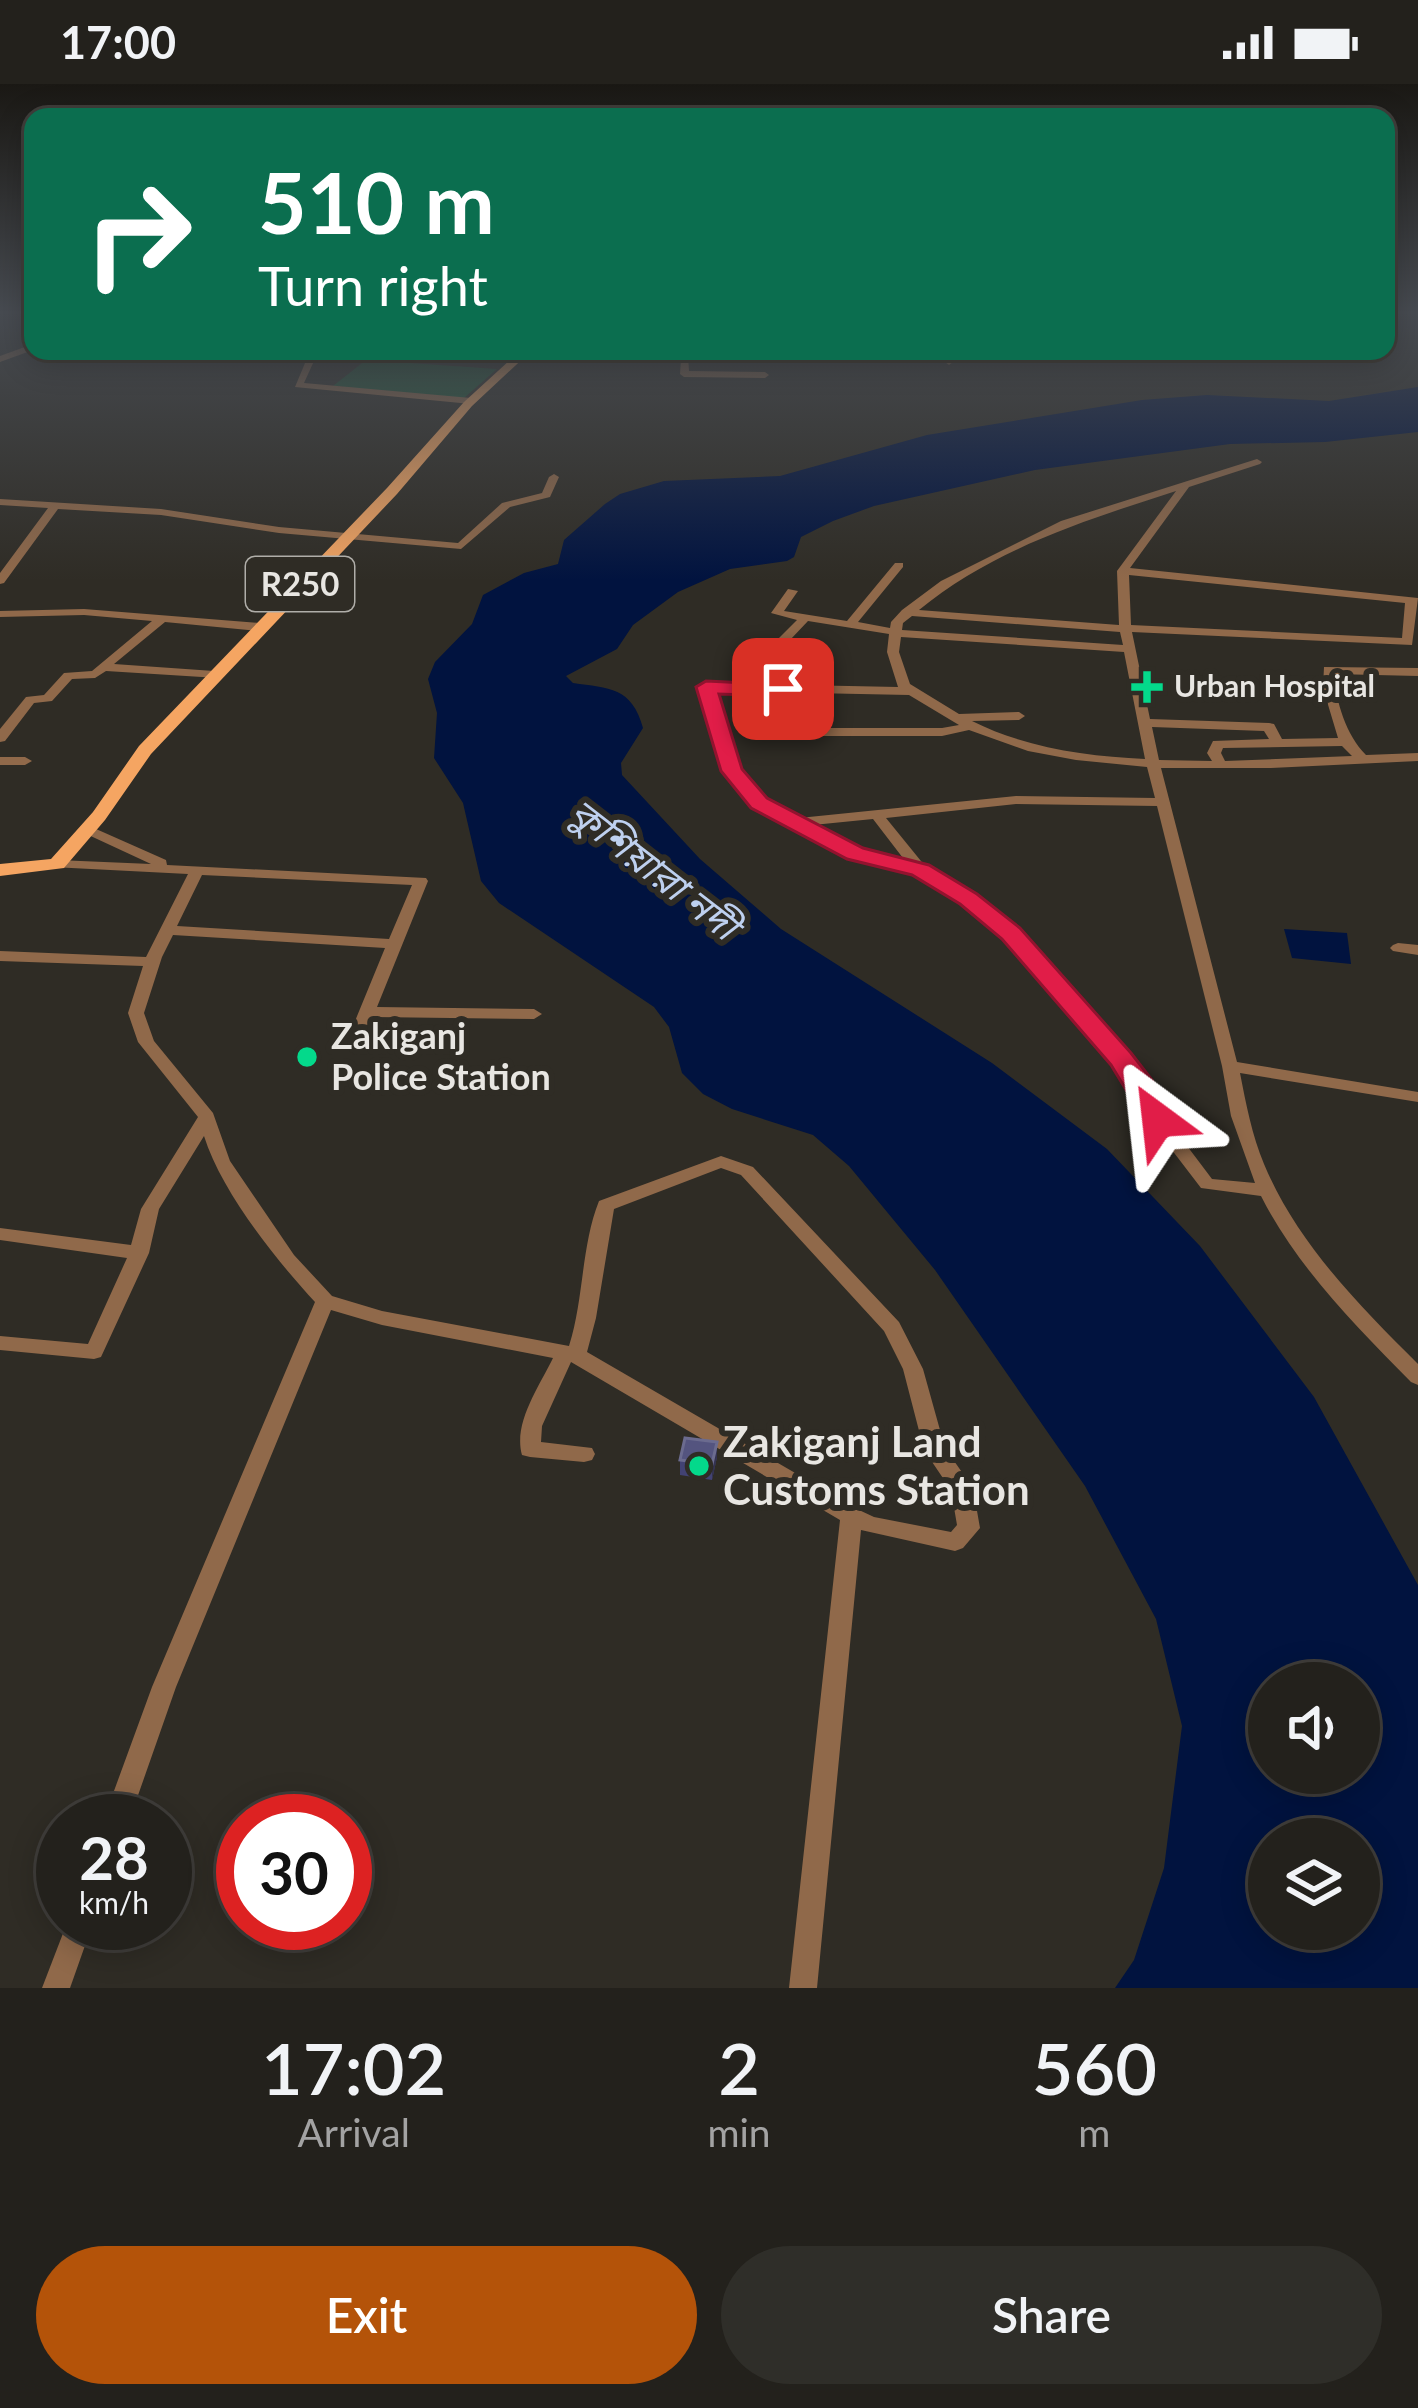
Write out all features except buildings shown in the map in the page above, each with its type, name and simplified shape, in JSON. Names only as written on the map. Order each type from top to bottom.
[{"type":"main road","name":"R250","points":[[87,829],[145,749],[469,403]]},
{"type":"main road","points":[[0,870],[57,864],[87,829]]},
{"type":"street","points":[[1257,462],[1065,523],[945,584],[906,612],[896,633],[893,652],[904,686],[953,718],[1025,747],[1153,765],[1418,757]]},
{"type":"street","points":[[0,502],[176,514],[345,537],[461,546],[506,506],[547,495],[554,477]]},
{"type":"street","points":[[1186,484],[1125,568],[1125,628],[1153,765],[1230,1066],[1237,1116],[1276,1214],[1330,1288],[1418,1377]]},
{"type":"street","points":[[0,581],[55,506]]},
{"type":"street","points":[[850,624],[898,565]]},
{"type":"street","points":[[906,612],[1408,641],[1414,600],[1125,568]]},
{"type":"street","points":[[792,591],[775,611],[896,633],[1129,649]]},
{"type":"street","points":[[0,614],[84,612],[259,626]]},
{"type":"street","points":[[780,660],[784,639],[806,618]]},
{"type":"street","points":[[0,738],[30,700],[48,698],[68,676],[95,674],[161,620]]},
{"type":"street","points":[[102,667],[214,674]]},
{"type":"street","points":[[1362,759],[1346,742],[1328,670],[1418,672]]},
{"type":"street","points":[[911,692],[706,687],[732,771],[759,803],[855,854],[921,870],[969,899],[1011,933],[1138,1080],[1158,1120],[1207,1184],[1266,1190]]},
{"type":"street","points":[[953,718],[1019,716]]},
{"type":"street","points":[[1144,723],[1269,728],[1277,743]]},
{"type":"street","points":[[806,732],[942,732],[971,726]]},
{"type":"street","points":[[1220,763],[1214,753],[1218,744],[1346,742]]},
{"type":"street","points":[[0,760],[25,761]]},
{"type":"street","points":[[796,823],[1016,800],[1163,802]]},
{"type":"street","points":[[875,813],[921,870]]},
{"type":"street","points":[[87,829],[150,860],[197,872]]},
{"type":"street","points":[[57,864],[422,881],[354,1043]]},
{"type":"street","points":[[197,872],[152,962],[136,1013],[146,1042],[207,1118],[221,1161],[286,1260],[325,1301],[382,1318],[570,1354],[870,1527],[920,1530],[955,1542],[969,1528],[962,1488],[935,1450],[913,1369],[892,1328],[747,1171],[722,1162],[606,1205],[594,1254],[589,1318],[570,1354],[531,1426],[530,1448],[584,1454]]},
{"type":"street","points":[[167,930],[393,944]]},
{"type":"street","points":[[1398,949],[1418,950]]},
{"type":"street","points":[[0,956],[152,962]]},
{"type":"street","points":[[369,1012],[534,1014]]},
{"type":"street","points":[[1230,1066],[1418,1097]]},
{"type":"street","points":[[0,1343],[94,1352],[139,1253],[160,1190],[207,1118]]},
{"type":"street","points":[[0,1234],[139,1253]]},
{"type":"street","points":[[126,1794],[164,1687],[325,1301]]},
{"type":"street","points":[[803,1988],[851,1516]]},
{"type":"street","points":[[56,1988],[70,1950]]},
{"type":"water","name":"কুশিয়ারা নদী","points":[[1124,403],[1418,403],[1418,432],[1325,442],[1230,444],[1035,470],[874,506],[801,537],[794,557],[787,561],[730,569],[678,592],[633,625],[617,649],[566,676],[573,683],[617,692],[632,704],[643,728],[621,763],[622,775],[700,859],[781,929],[992,1063],[1107,1149],[1200,1246],[1314,1397],[1418,1585],[1418,1988],[1115,1988],[1134,1960],[1164,1868],[1182,1726],[1156,1619],[1085,1486],[935,1270],[849,1166],[813,1135],[732,1109],[703,1094],[682,1073],[669,1027],[654,1007],[499,903],[481,881],[463,803],[434,758],[437,713],[428,679],[435,662],[472,624],[483,595],[524,573],[558,564],[564,540],[620,494],[664,481],[780,476],[927,435]]},
{"type":"water","points":[[1284,929],[1347,933],[1351,964],[1292,958]]},
{"type":"place","name":"Urban Hospital","points":[[1147,687]]},
{"type":"place","name":"Zakiganj Police Station","points":[[307,1057]]},
{"type":"place","name":"Zakiganj Land Customs Station","points":[[699,1466]]},
{"type":"route","points":[[783,689],[706,687],[732,771],[759,803],[855,854],[921,870],[969,899],[1011,933],[1121,1059],[1138,1080],[1158,1120]]}]
